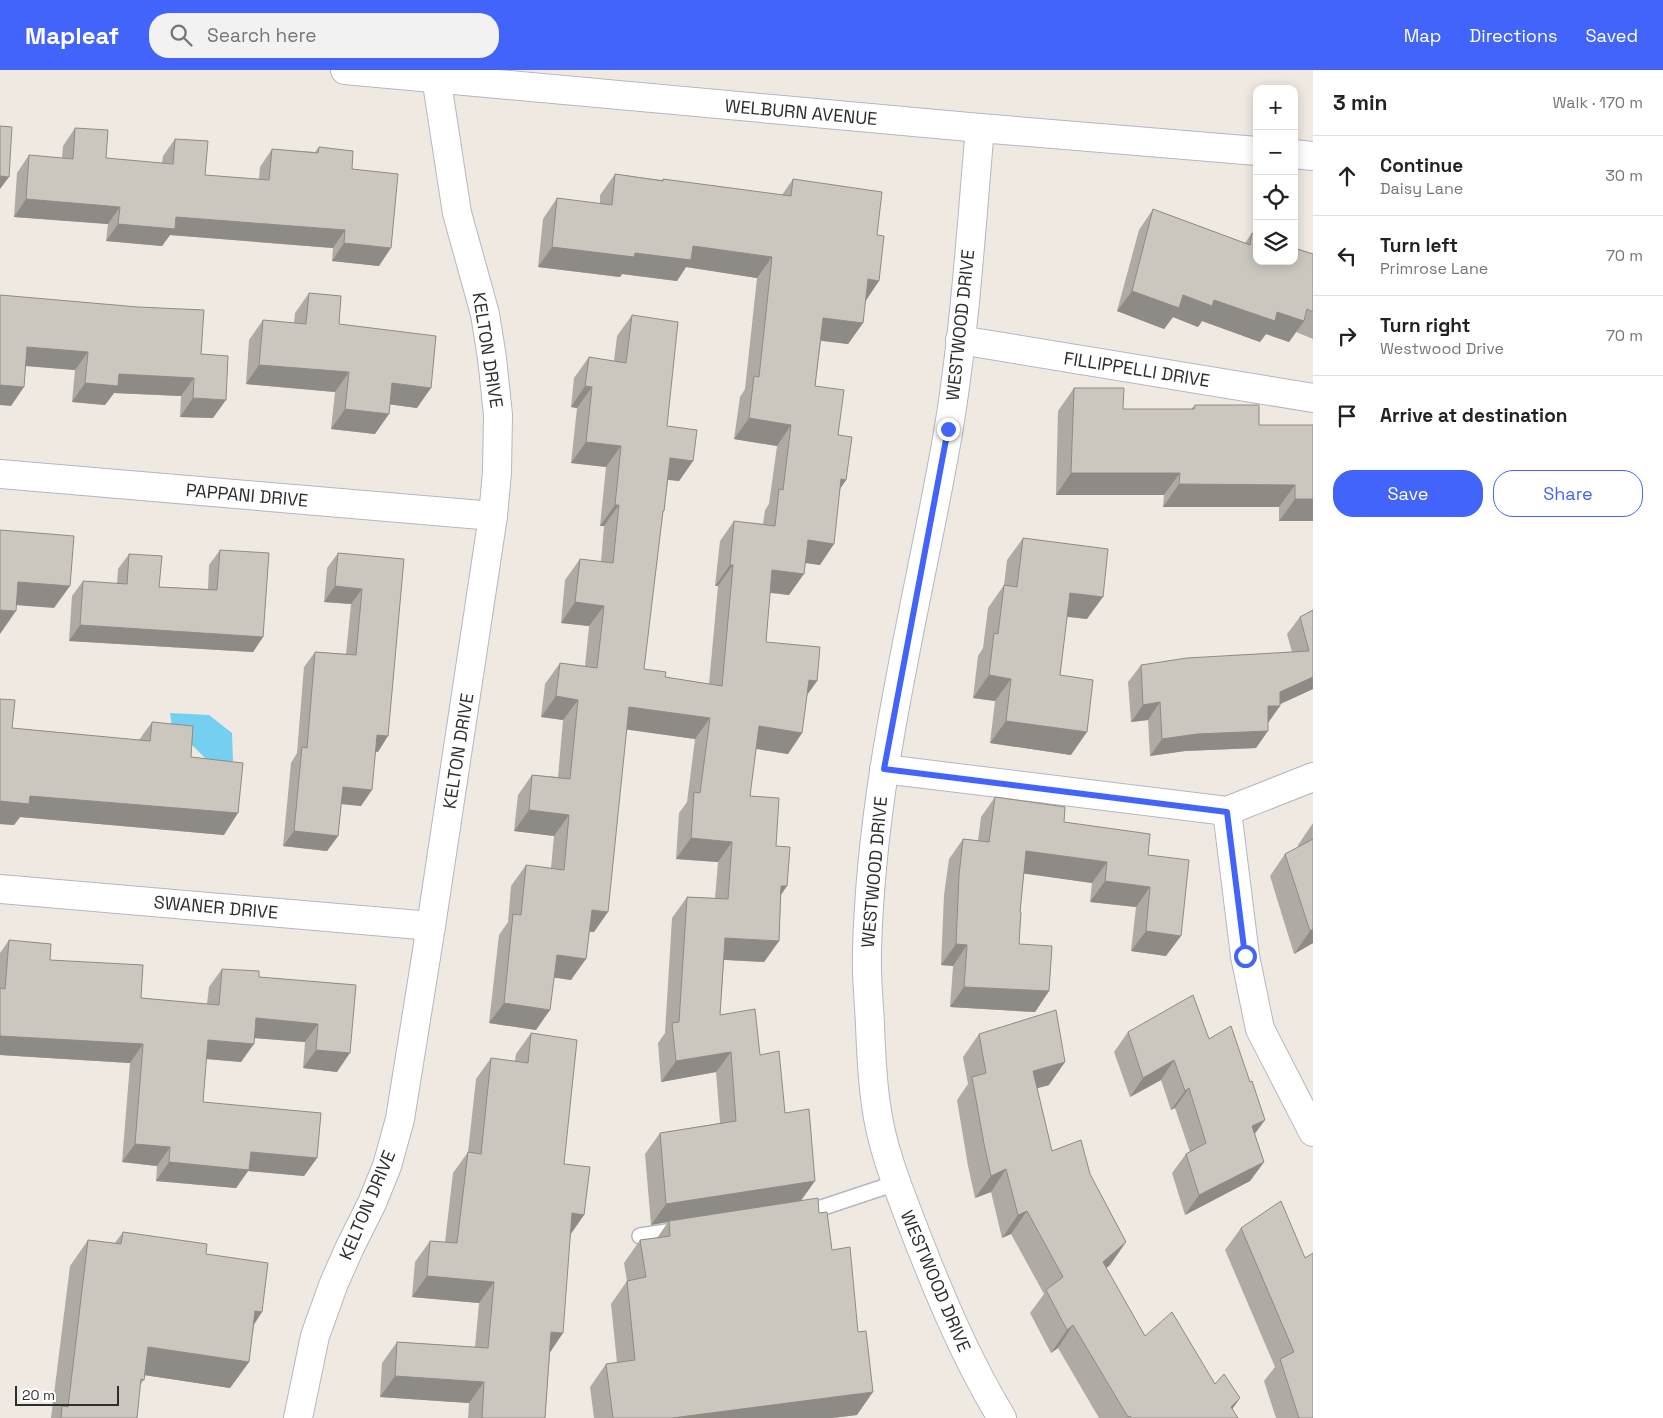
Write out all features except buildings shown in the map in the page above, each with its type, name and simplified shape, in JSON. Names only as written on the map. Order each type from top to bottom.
[{"type":"street","name":"WELBURN AVENUE","points":[[345,70],[436,74],[980,128],[1253,151]]},
{"type":"street","name":"KELTON DRIVE","points":[[298,1418],[315,1336],[334,1283],[384,1175],[400,1119],[493,516],[497,472],[498,415],[492,358],[485,314],[474,268],[457,213],[436,74]]},
{"type":"street","name":"WESTWOOD DRIVE","points":[[980,128],[960,340],[948,429],[884,769],[872,857],[866,954],[876,1106],[887,1158],[955,1330],[981,1383],[1002,1418]]},
{"type":"street","points":[[1298,154],[1313,156]]},
{"type":"street","name":"FILLIPPELLI DRIVE","points":[[960,340],[1313,398]]},
{"type":"street","name":"PAPPANI DRIVE","points":[[0,474],[493,516]]},
{"type":"street","points":[[884,769],[1227,812],[1313,777]]},
{"type":"street","points":[[1227,812],[1245,956],[1260,1029],[1313,1132]]},
{"type":"street","name":"SWANER DRIVE","points":[[0,889],[431,926]]},
{"type":"lane","points":[[783,1214],[821,1208],[896,1183]]},
{"type":"lane","points":[[640,1236],[697,1227]]},
{"type":"water","points":[[170,713],[209,715],[232,733],[233,761],[209,762],[193,746],[173,734]]},
{"type":"route","points":[[948,429],[884,769],[1227,812],[1245,956]]}]
